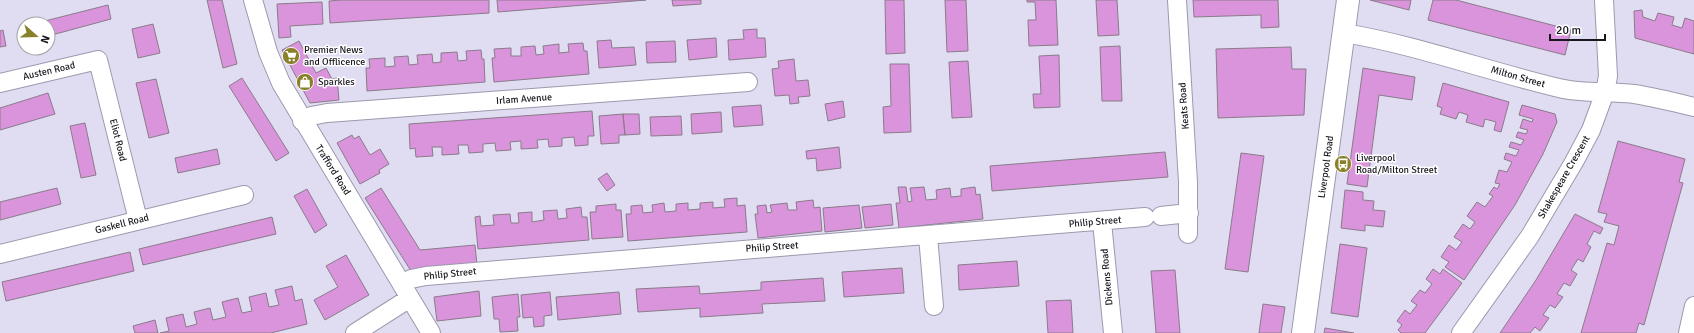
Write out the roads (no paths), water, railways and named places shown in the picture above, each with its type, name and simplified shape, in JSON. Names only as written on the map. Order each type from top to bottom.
[{"type":"main road","name":"Liverpool Road","points":[[1303,333],[1348,0]]},
{"type":"street","name":"Trafford Road","points":[[253,0],[268,52],[281,83],[302,121],[431,333]]},
{"type":"street","name":"Keats Road","points":[[1177,0],[1189,213],[1188,234]]},
{"type":"street","name":"Shakespeare Crescent","points":[[1461,333],[1530,236],[1574,162],[1591,130],[1605,92],[1608,76],[1604,0]]},
{"type":"street","name":"Milton Street","points":[[1344,33],[1377,38],[1428,51],[1561,89],[1584,92],[1635,94],[1694,106]]},
{"type":"street","name":"Austen Road","points":[[0,83],[98,60]]},
{"type":"street","name":"Eliot Road","points":[[98,60],[138,220]]},
{"type":"street","name":"Irlam Avenue","points":[[302,121],[311,116],[327,113],[748,82]]},
{"type":"street","name":"Gaskell Road","points":[[0,254],[244,195]]},
{"type":"street","name":"Philip Street","points":[[355,333],[406,291],[411,279],[426,276],[744,249],[1102,222],[1189,213]]},
{"type":"street","name":"Dickens Road","points":[[1102,222],[1113,333]]},
{"type":"street","points":[[928,236],[934,306]]},
{"type":"street","points":[[1688,333],[1694,306]]},
{"type":"place","name":"Premier News and Offlicence","points":[[291,56]]},
{"type":"place","name":"Sparkles","points":[[305,82]]},
{"type":"place","name":"Liverpool Road/Milton Street","points":[[1343,164]]}]
